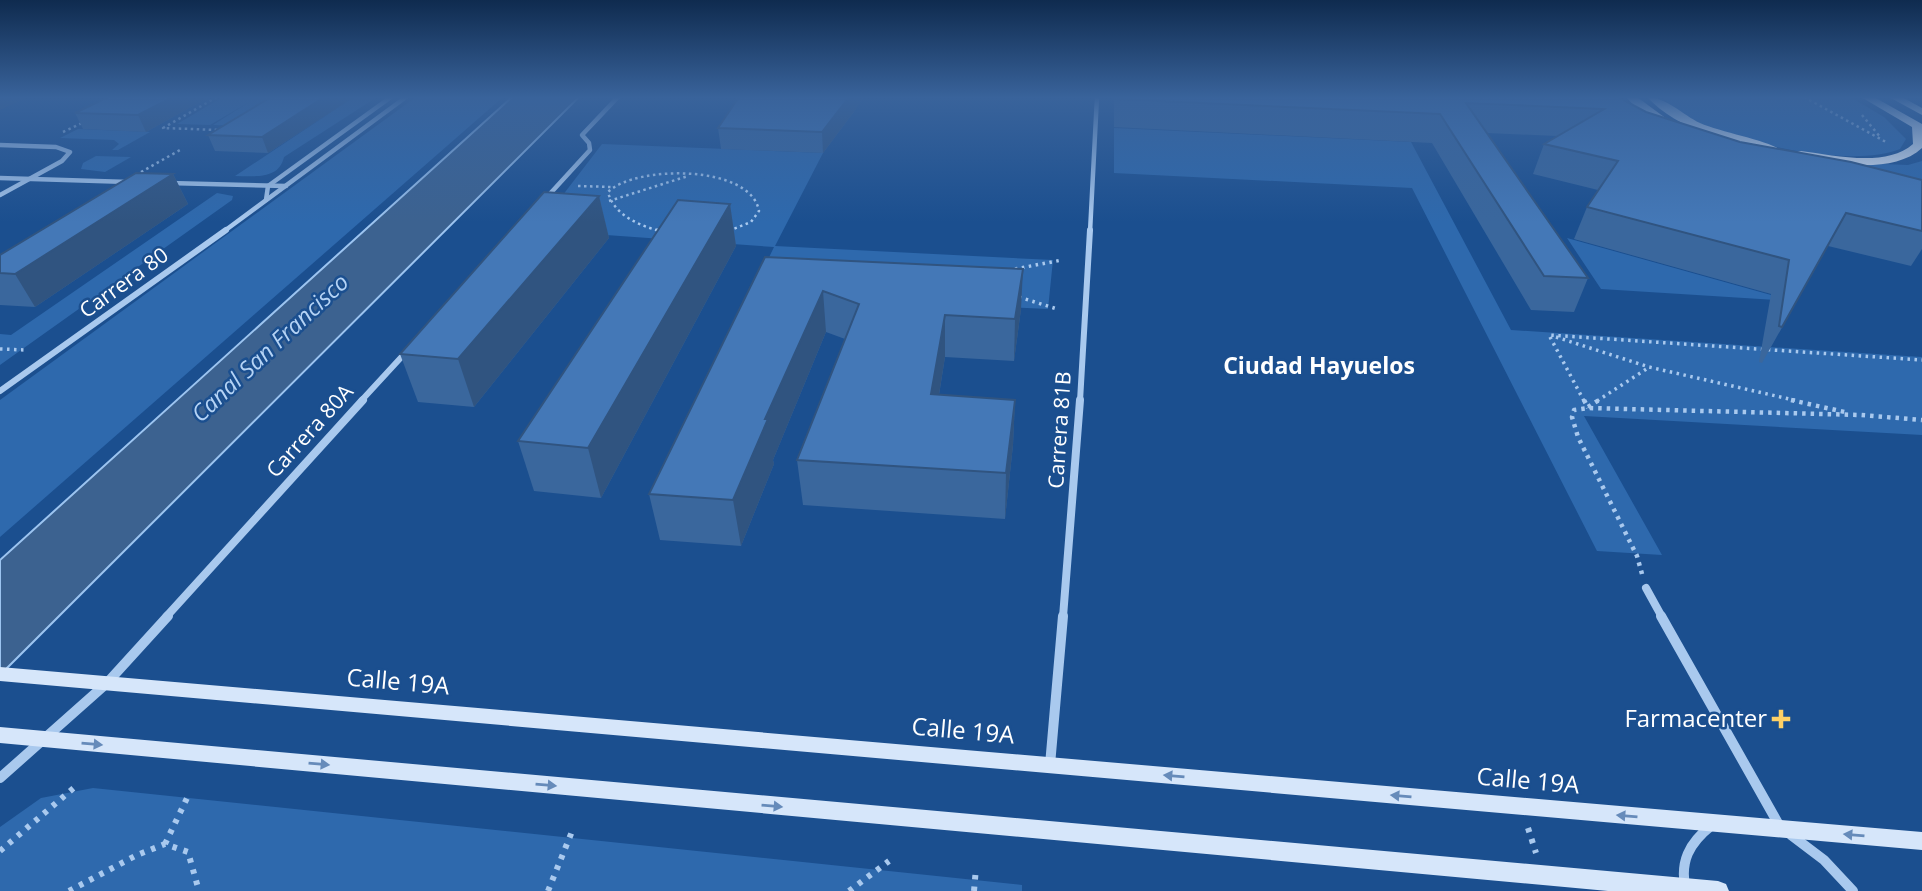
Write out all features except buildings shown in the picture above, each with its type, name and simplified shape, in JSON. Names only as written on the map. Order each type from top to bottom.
[{"type":"main road","points":[[1708,139],[1737,148],[1874,174]]},
{"type":"main road","points":[[1734,139],[1785,155],[1849,159],[1901,158],[1919,145],[1918,139]]},
{"type":"street","points":[[266,200],[268,186],[334,139]]},
{"type":"street","name":"Carrera 80","points":[[0,391],[350,139]]},
{"type":"street","points":[[540,205],[590,150],[585,139]]},
{"type":"street","name":"Carrera 81B","points":[[1050,765],[1078,439],[1095,139]]},
{"type":"street","points":[[0,145],[66,148],[71,152],[69,156],[0,195]]},
{"type":"street","points":[[0,178],[133,179]]},
{"type":"street","points":[[158,183],[287,186]]},
{"type":"street","name":"Carrera 80A","points":[[0,778],[46,740],[107,683],[410,349]]},
{"type":"street","points":[[1646,588],[1781,828],[1815,852],[1840,874],[1853,891]]},
{"type":"street","name":"Calle 19A","points":[[8,674],[1922,841]]},
{"type":"street","points":[[0,736],[1718,891]]},
{"type":"street","points":[[1685,889],[1682,867],[1686,849],[1715,823]]},
{"type":"path","points":[[34,146],[49,139]]},
{"type":"path","points":[[133,179],[180,150]]},
{"type":"path","points":[[558,185],[612,187],[648,175],[691,175],[727,182],[746,192],[757,203],[758,215],[753,221],[729,231],[677,234],[641,225],[617,211],[609,201],[608,192]]},
{"type":"path","points":[[609,201],[691,175]]},
{"type":"path","points":[[600,201],[612,187]]},
{"type":"path","points":[[1011,270],[1062,260]]},
{"type":"path","points":[[1009,294],[1057,309]]},
{"type":"path","points":[[1549,335],[1922,360]]},
{"type":"path","points":[[1549,335],[1649,368],[1861,415]]},
{"type":"path","points":[[1549,335],[1588,408]]},
{"type":"path","points":[[0,349],[26,350]]},
{"type":"path","points":[[1588,408],[1649,368]]},
{"type":"path","points":[[1646,588],[1637,556],[1578,437],[1572,417],[1574,410],[1588,408],[1861,415],[1922,420]]},
{"type":"path","points":[[0,851],[76,786]]},
{"type":"path","points":[[165,844],[188,796]]},
{"type":"path","points":[[548,891],[573,829]]},
{"type":"path","points":[[69,891],[137,855],[165,844],[188,852],[199,891]]},
{"type":"path","points":[[849,891],[889,861]]},
{"type":"path","points":[[974,891],[975,868]]},
{"type":"shaded area","points":[[76,139],[138,139],[118,150],[112,150],[119,144],[114,140]]},
{"type":"shaded area","points":[[291,139],[313,139],[284,157],[277,170],[271,173],[235,176]]},
{"type":"shaded area","points":[[359,139],[455,139],[0,537],[0,400]]},
{"type":"shaded area","points":[[1114,139],[1338,139],[1411,142],[1511,330],[1922,357],[1922,435],[1584,416],[1662,555],[1597,551],[1412,188],[1114,173]]},
{"type":"shaded area","points":[[1744,139],[1906,139],[1900,149],[1854,156],[1826,155]]},
{"type":"shaded area","points":[[602,144],[823,153],[775,246],[1053,260],[1048,309],[751,295],[774,247],[536,230]]},
{"type":"shaded area","points":[[96,156],[131,157],[105,172],[81,169],[83,163]]},
{"type":"shaded area","points":[[1922,161],[1922,180],[1834,162],[1908,165]]},
{"type":"shaded area","points":[[217,193],[233,196],[232,200],[0,365],[0,334],[11,335]]},
{"type":"shaded area","points":[[1567,238],[1793,301],[1601,289]]},
{"type":"shaded area","points":[[93,788],[1022,885],[1022,891],[0,891],[0,827],[41,798]]},
{"type":"water","name":"Canal San Francisco","points":[[466,139],[537,139],[0,675],[0,560]]},
{"type":"place","name":"Farmacenter","points":[[1781,719]]},
{"type":"district","name":"Ciudad Hayuelos","points":[[1319,366]]}]
